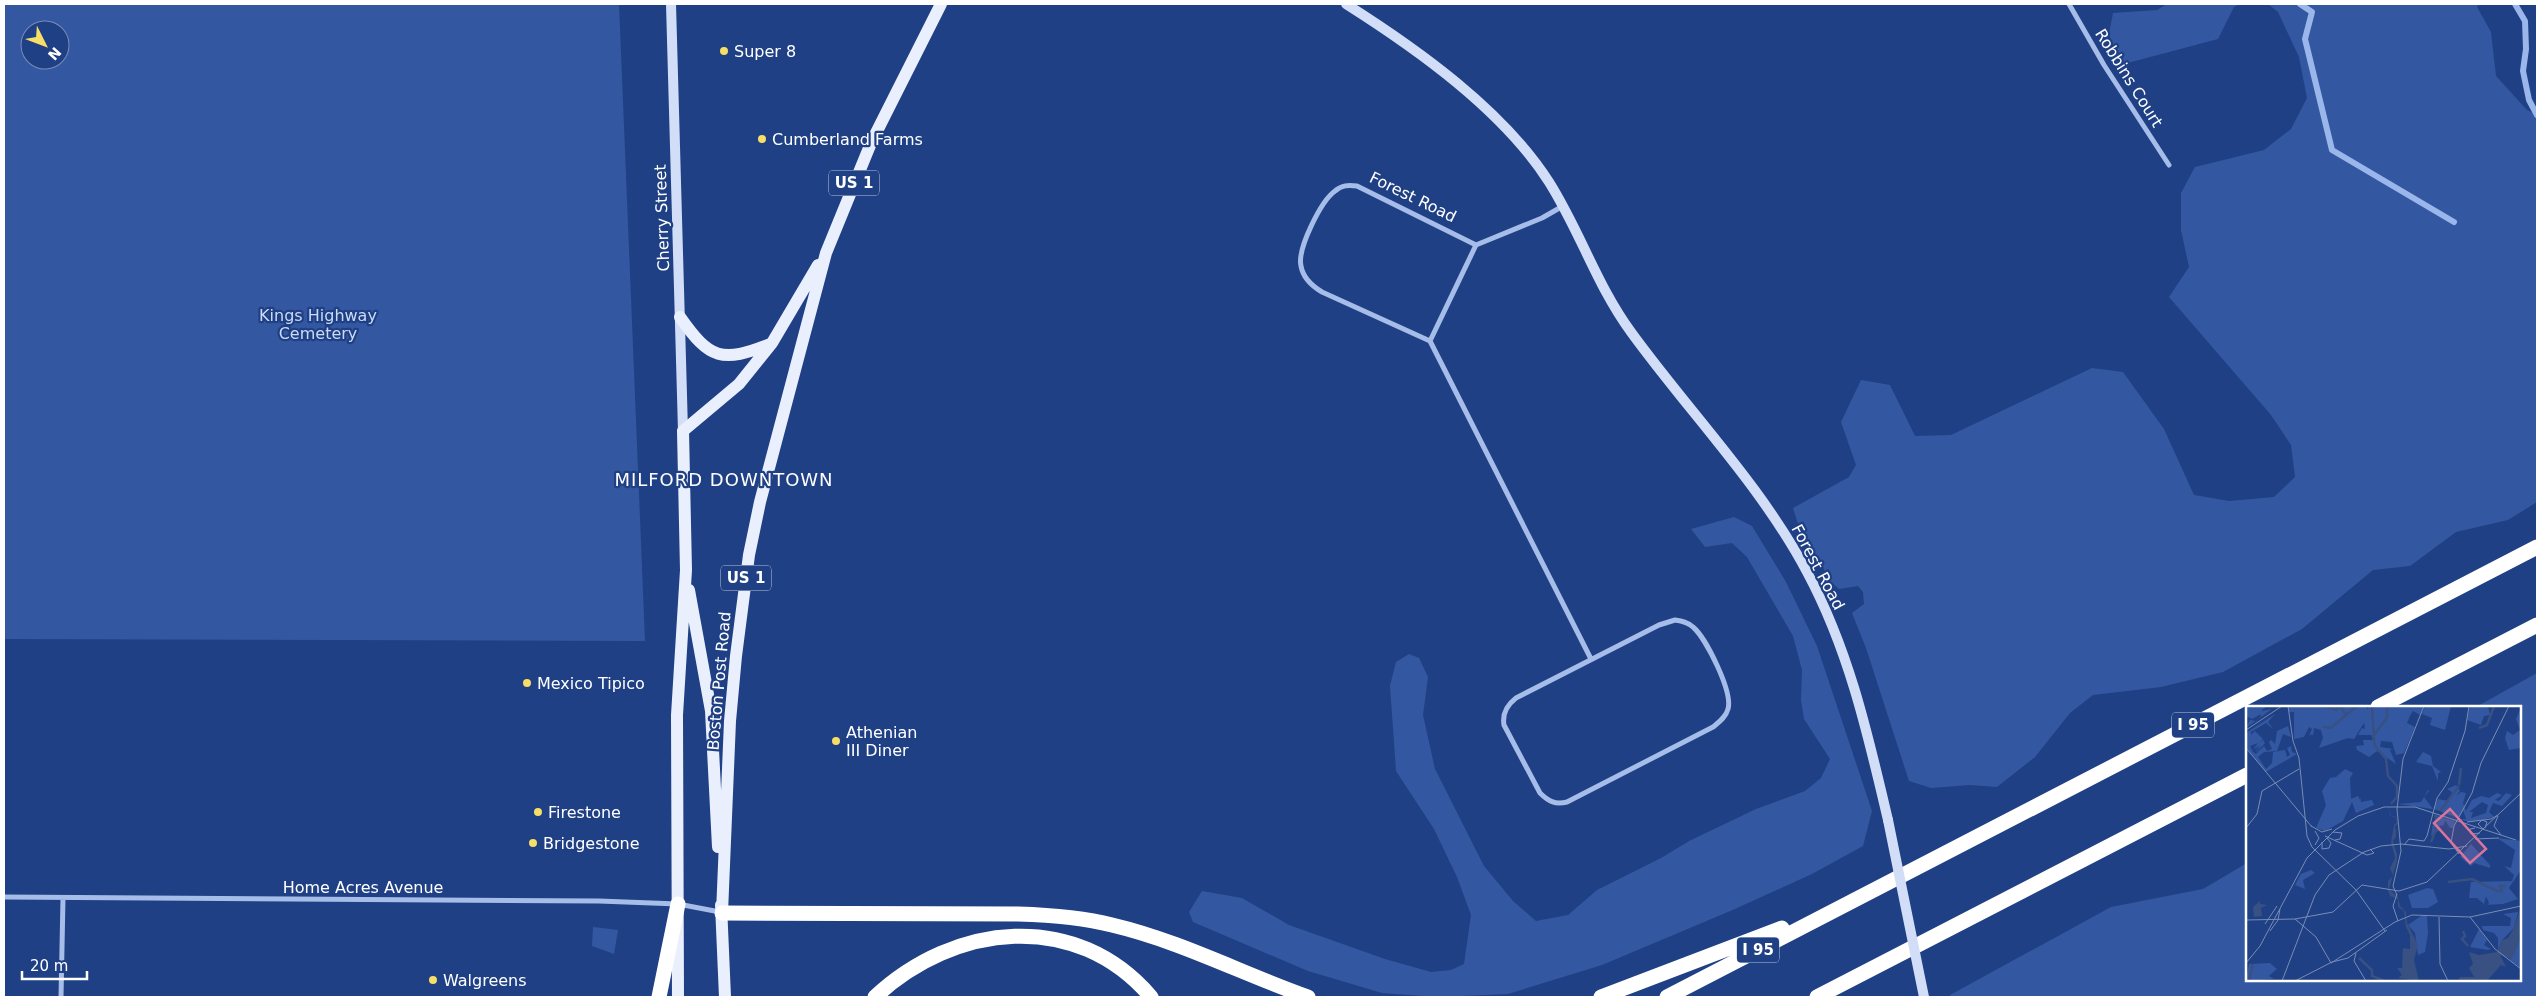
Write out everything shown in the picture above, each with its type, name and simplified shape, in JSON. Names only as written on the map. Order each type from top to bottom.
[{"type":"highway","name":"I 95","points":[[1667,997],[2537,547]]},
{"type":"highway","points":[[2380,706],[2537,625]]},
{"type":"highway","points":[[1817,997],[2246,776]]},
{"type":"highway","points":[[1601,997],[1848,903]]},
{"type":"highway","points":[[660,997],[678,904]]},
{"type":"highway","points":[[722,912],[1065,916],[1112,925],[1152,936],[1308,997]]},
{"type":"highway","points":[[875,997],[897,979],[933,957],[974,941],[1012,936],[1048,938],[1086,949],[1120,968],[1151,997]]},
{"type":"main road","name":"Cherry Street","points":[[670,4],[683,431]]},
{"type":"main road","name":"Boston Post Road","points":[[722,912],[730,721],[736,656],[749,555],[760,502],[826,252],[871,143],[941,4]]},
{"type":"main road","name":"Forest Road","points":[[1346,4],[1419,54],[1468,94],[1518,142],[1547,180],[1563,206],[1602,287],[1630,331],[1747,481],[1787,538],[1808,573],[1844,655],[1863,712],[1888,820],[1924,997]]},
{"type":"main road","name":"Boston Post Road","points":[[678,997],[677,715],[686,570],[683,431],[739,384],[772,343],[826,252]]},
{"type":"main road","points":[[680,317],[695,339],[714,353],[727,356],[745,354],[772,343]]},
{"type":"main road","name":"Boston Post Road","points":[[686,570],[711,711],[725,997]]},
{"type":"street","name":"Robbins Court","points":[[2069,4],[2104,65],[2168,165]]},
{"type":"street","name":"Forest Road","points":[[1430,342],[1322,292],[1308,282],[1303,273],[1300,257],[1323,204],[1342,186],[1357,186],[1476,245]]},
{"type":"street","points":[[1563,206],[1542,218],[1476,245],[1430,342],[1591,659]]},
{"type":"street","points":[[1667,621],[1682,621],[1700,634],[1727,686],[1728,709],[1722,719],[1713,727],[1567,802],[1554,803],[1540,793],[1504,725],[1504,713],[1516,698],[1591,659],[1667,621]]},
{"type":"street","name":"Home Acres Avenue","points":[[4,897],[599,901],[678,904],[722,912]]},
{"type":"street","points":[[61,997],[63,898]]},
{"type":"green space","name":"Kings Highway Cemetery","points":[[4,4],[619,4],[645,641],[4,639]]},
{"type":"green space","points":[[2167,4],[2240,4],[2234,7],[2218,39],[2120,65],[2109,34],[2113,13],[2157,10]]},
{"type":"green space","points":[[2268,4],[2479,4],[2477,7],[2491,32],[2496,76],[2526,109],[2537,116],[2537,502],[2508,520],[2456,532],[2410,566],[2373,570],[2302,629],[2223,672],[2161,687],[2093,695],[2070,713],[2035,757],[1997,787],[1970,785],[1931,788],[1909,781],[1866,648],[1852,613],[1864,604],[1863,592],[1858,586],[1839,589],[1831,582],[1797,521],[1793,508],[1849,477],[1856,465],[1841,422],[1861,380],[1890,385],[1915,436],[1951,435],[2092,368],[2123,372],[2164,429],[2194,495],[2229,501],[2274,497],[2295,477],[2291,445],[2271,415],[2169,297],[2189,267],[2181,230],[2181,193],[2195,167],[2264,150],[2291,129],[2307,98],[2299,57],[2278,12]]},
{"type":"green space","points":[[1734,517],[1752,526],[1786,582],[1817,646],[1872,811],[1863,846],[1812,874],[1602,965],[1508,994],[1438,997],[1382,993],[1308,971],[1193,922],[1189,912],[1202,891],[1242,898],[1289,925],[1385,959],[1431,972],[1451,970],[1464,964],[1471,915],[1457,877],[1434,829],[1396,771],[1390,686],[1396,662],[1409,654],[1419,658],[1428,677],[1423,715],[1435,769],[1484,866],[1513,901],[1536,921],[1568,915],[1597,890],[1661,858],[1691,840],[1756,809],[1805,791],[1821,778],[1830,759],[1804,719],[1801,700],[1802,670],[1793,636],[1747,557],[1732,543],[1705,547],[1691,529]]},
{"type":"green space","points":[[2537,673],[2537,997],[1950,997],[1950,995],[2111,907],[2203,889],[2246,864],[2246,981],[2521,981],[2521,706],[2478,706]]},
{"type":"green space","points":[[593,927],[618,930],[614,954],[592,946]]},
{"type":"waterway","points":[[2300,4],[2312,12],[2305,39],[2332,150],[2454,222]]},
{"type":"waterway","points":[[2515,4],[2525,21],[2526,49],[2523,71],[2529,100],[2537,115]]},
{"type":"place","name":"Super 8","points":[[724,51]]},
{"type":"place","name":"Cumberland Farms","points":[[762,139]]},
{"type":"place","name":"Mexico Tipico","points":[[527,683]]},
{"type":"place","name":"Athenian III Diner","points":[[836,741]]},
{"type":"place","name":"Firestone","points":[[538,812]]},
{"type":"place","name":"Bridgestone","points":[[533,843]]},
{"type":"place","name":"Walgreens","points":[[433,980]]},
{"type":"district","name":"MILFORD DOWNTOWN","points":[[724,479]]}]
